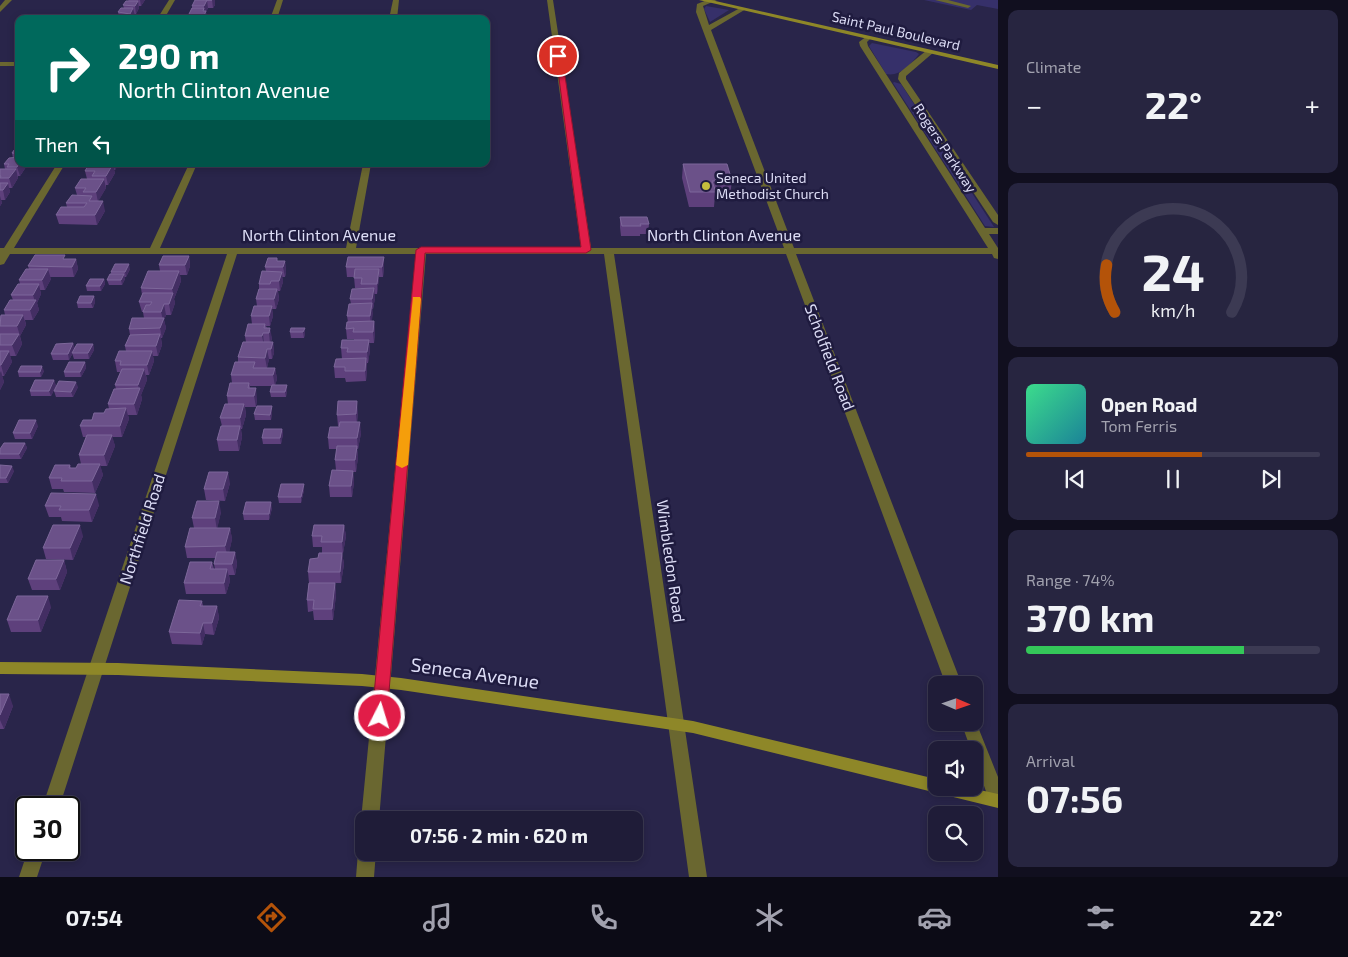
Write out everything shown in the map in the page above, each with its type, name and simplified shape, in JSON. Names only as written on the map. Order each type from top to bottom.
[{"type":"street","points":[[0,10],[9,0]]},
{"type":"street","points":[[163,15],[172,0]]},
{"type":"street","points":[[274,15],[280,0]]},
{"type":"street","points":[[393,15],[396,0]]},
{"type":"street","points":[[550,0],[586,250]]},
{"type":"street","points":[[938,0],[968,6]]},
{"type":"street","name":"Saint Paul Boulevard","points":[[708,1],[998,67]]},
{"type":"street","name":"Scholfield Road","points":[[708,1],[699,5],[698,8],[951,676]]},
{"type":"street","points":[[706,30],[742,9]]},
{"type":"street","name":"Rogers Parkway","points":[[867,38],[863,42],[864,46],[997,253]]},
{"type":"street","points":[[885,79],[902,79],[902,75],[906,71],[930,52]]},
{"type":"street","points":[[0,64],[15,64]]},
{"type":"street","name":"Rogers Parkway","points":[[902,79],[998,222]]},
{"type":"street","points":[[0,262],[3,251],[59,167]]},
{"type":"street","points":[[154,250],[192,167]]},
{"type":"street","points":[[351,250],[365,167]]},
{"type":"street","points":[[982,231],[998,231]]},
{"type":"street","name":"Northfield Road","points":[[54,796],[233,250]]},
{"type":"street","points":[[371,811],[421,250]]},
{"type":"street","name":"Wimbledon Road","points":[[608,250],[698,877]]},
{"type":"street","name":"North Clinton Avenue","points":[[3,251],[789,250],[997,253]]},
{"type":"street","name":"Seneca Avenue","points":[[0,668],[96,668],[383,682],[677,724],[928,784]]},
{"type":"street","points":[[972,731],[998,801]]},
{"type":"street","points":[[976,796],[998,801]]},
{"type":"street","points":[[28,877],[33,861]]},
{"type":"street","points":[[365,877],[366,861]]},
{"type":"shaded area","points":[[924,0],[998,0],[998,9],[977,5],[971,10]]},
{"type":"shaded area","points":[[706,6],[729,10],[710,22],[704,9]]},
{"type":"shaded area","points":[[872,43],[919,54],[909,66],[900,72],[886,74],[869,46]]},
{"type":"shaded area","points":[[894,82],[901,84],[994,227],[985,226]]},
{"type":"building","points":[[195,0],[207,0],[204,6],[192,6]]},
{"type":"building","points":[[126,1],[138,1],[135,6],[123,5]]},
{"type":"building","points":[[121,8],[133,8],[130,14],[118,12]]},
{"type":"building","points":[[192,8],[204,8],[203,11],[206,11],[204,15],[188,15]]},
{"type":"building","points":[[15,157],[15,167],[7,167],[9,164],[4,164],[9,158]]},
{"type":"building","points":[[683,164],[727,164],[732,181],[712,181],[716,192],[690,192]]},
{"type":"building","points":[[87,167],[111,167],[106,176],[92,176],[95,171],[85,171]]},
{"type":"building","points":[[0,169],[16,169],[9,178],[0,178]]},
{"type":"building","points":[[81,179],[104,179],[96,192],[83,192],[86,188],[75,188]]},
{"type":"building","points":[[0,183],[8,183],[3,190],[0,190]]},
{"type":"building","points":[[72,195],[92,196],[89,201],[103,201],[95,215],[56,215],[61,207],[84,207],[87,203],[66,203]]},
{"type":"building","points":[[620,217],[647,217],[649,224],[622,226]]},
{"type":"building","points":[[35,255],[65,255],[63,259],[76,259],[72,267],[28,266]]},
{"type":"building","points":[[163,256],[189,256],[185,265],[159,265]]},
{"type":"building","points":[[348,257],[384,257],[382,267],[346,267]]},
{"type":"building","points":[[268,258],[277,258],[277,261],[285,261],[283,267],[265,267]]},
{"type":"building","points":[[115,264],[129,264],[125,272],[111,272]]},
{"type":"building","points":[[26,269],[48,269],[42,280],[19,280]]},
{"type":"building","points":[[355,269],[379,269],[377,284],[361,284],[362,278],[354,278]]},
{"type":"building","points":[[148,271],[179,271],[172,289],[141,288]]},
{"type":"building","points":[[262,271],[282,272],[279,281],[271,281],[270,284],[259,284]]},
{"type":"building","points":[[110,274],[124,274],[121,280],[107,280]]},
{"type":"building","points":[[90,279],[104,279],[100,286],[86,286]]},
{"type":"building","points":[[18,284],[39,284],[33,295],[11,295]]},
{"type":"building","points":[[374,288],[372,299],[350,299],[352,289]]},
{"type":"building","points":[[259,289],[277,289],[274,299],[256,299]]},
{"type":"building","points":[[143,293],[173,293],[169,304],[164,304],[161,312],[143,312],[146,305],[150,305],[152,302],[139,302]]},
{"type":"building","points":[[80,296],[94,296],[91,303],[77,303]]},
{"type":"building","points":[[10,300],[36,300],[30,310],[4,310]]},
{"type":"building","points":[[372,303],[370,316],[347,316],[349,304]]},
{"type":"building","points":[[254,306],[272,306],[269,316],[251,316]]},
{"type":"building","points":[[1,315],[23,315],[17,326],[0,326]]},
{"type":"building","points":[[132,318],[164,318],[160,328],[129,329]]},
{"type":"building","points":[[374,321],[373,332],[353,332],[354,328],[346,329],[347,322]]},
{"type":"building","points":[[248,324],[265,324],[264,328],[270,328],[269,333],[263,333],[262,336],[245,336]]},
{"type":"building","points":[[291,328],[305,328],[303,332],[290,332]]},
{"type":"building","points":[[0,334],[19,334],[12,345],[0,345]]},
{"type":"building","points":[[160,334],[156,346],[125,346],[130,335]]},
{"type":"building","points":[[342,340],[369,340],[367,352],[347,352],[348,348],[341,348]]},
{"type":"building","points":[[243,342],[273,342],[271,349],[267,349],[265,358],[238,357]]},
{"type":"building","points":[[73,343],[68,354],[51,354],[56,344]]},
{"type":"building","points":[[77,344],[93,344],[88,353],[72,353]]},
{"type":"building","points":[[0,351],[9,351],[1,365],[0,365]]},
{"type":"building","points":[[119,351],[152,351],[147,365],[120,365],[121,361],[115,361]]},
{"type":"building","points":[[366,358],[365,371],[345,371],[345,367],[334,367],[336,359]]},
{"type":"building","points":[[69,362],[85,362],[80,372],[64,372]]},
{"type":"building","points":[[235,362],[255,362],[253,368],[275,368],[273,375],[231,375]]},
{"type":"building","points":[[21,366],[42,366],[40,372],[18,372]]},
{"type":"building","points":[[122,369],[144,369],[138,385],[115,385]]},
{"type":"building","points":[[35,380],[54,380],[49,391],[30,391]]},
{"type":"building","points":[[59,381],[76,382],[71,392],[54,391]]},
{"type":"building","points":[[230,383],[249,383],[248,388],[256,388],[254,396],[227,396]]},
{"type":"building","points":[[272,385],[287,385],[285,392],[270,392]]},
{"type":"building","points":[[140,388],[134,404],[108,404],[114,389]]},
{"type":"building","points":[[338,401],[357,401],[356,414],[337,415]]},
{"type":"building","points":[[225,404],[244,404],[240,418],[220,418]]},
{"type":"building","points":[[257,406],[272,406],[270,415],[254,414]]},
{"type":"building","points":[[126,408],[120,426],[80,426],[83,420],[92,420],[94,413],[104,413],[106,409]]},
{"type":"building","points":[[19,420],[36,420],[30,433],[13,433]]},
{"type":"building","points":[[340,422],[360,422],[357,438],[328,438],[330,427],[339,427]]},
{"type":"building","points":[[221,426],[240,426],[237,440],[217,440]]},
{"type":"building","points":[[264,429],[282,429],[280,438],[262,438]]},
{"type":"building","points":[[87,435],[112,435],[104,455],[79,455]]},
{"type":"building","points":[[4,443],[25,443],[19,454],[0,454],[0,449]]},
{"type":"building","points":[[337,446],[357,446],[355,460],[335,460]]},
{"type":"building","points":[[78,464],[100,464],[92,481],[61,481],[62,478],[49,478],[55,465],[70,465],[69,468],[76,468]]},
{"type":"building","points":[[0,465],[12,466],[6,478],[0,478]]},
{"type":"building","points":[[332,470],[353,471],[351,486],[329,486]]},
{"type":"building","points":[[209,472],[228,472],[223,489],[204,489]]},
{"type":"building","points":[[281,484],[304,484],[301,497],[278,497]]},
{"type":"building","points":[[51,493],[96,494],[89,510],[59,510],[61,506],[45,506]]},
{"type":"building","points":[[197,501],[219,501],[215,518],[192,518]]},
{"type":"building","points":[[246,502],[271,502],[269,514],[243,514]]},
{"type":"building","points":[[53,525],[80,525],[70,548],[43,548]]},
{"type":"building","points":[[314,525],[344,525],[342,542],[321,542],[322,536],[312,536]]},
{"type":"building","points":[[190,528],[230,528],[225,546],[185,547]]},
{"type":"building","points":[[217,552],[235,552],[232,564],[214,564]]},
{"type":"building","points":[[319,553],[342,553],[340,572],[308,572],[310,559],[318,558]]},
{"type":"building","points":[[36,560],[64,560],[56,579],[28,579]]},
{"type":"building","points":[[190,562],[212,562],[210,569],[227,569],[224,583],[184,583]]},
{"type":"building","points":[[309,583],[335,583],[332,609],[313,609],[314,600],[307,600]]},
{"type":"building","points":[[17,596],[48,596],[38,620],[7,620]]},
{"type":"building","points":[[179,600],[202,601],[200,606],[217,606],[212,623],[203,623],[200,633],[169,632]]},
{"type":"building","points":[[0,694],[9,694],[0,715]]},
{"type":"slow traffic","points":[[402,465],[416,299]]},
{"type":"place","name":"Seneca United Methodist Church","points":[[706,186]]},
{"type":"route","points":[[380,716],[421,250],[586,250],[558,56]]}]
